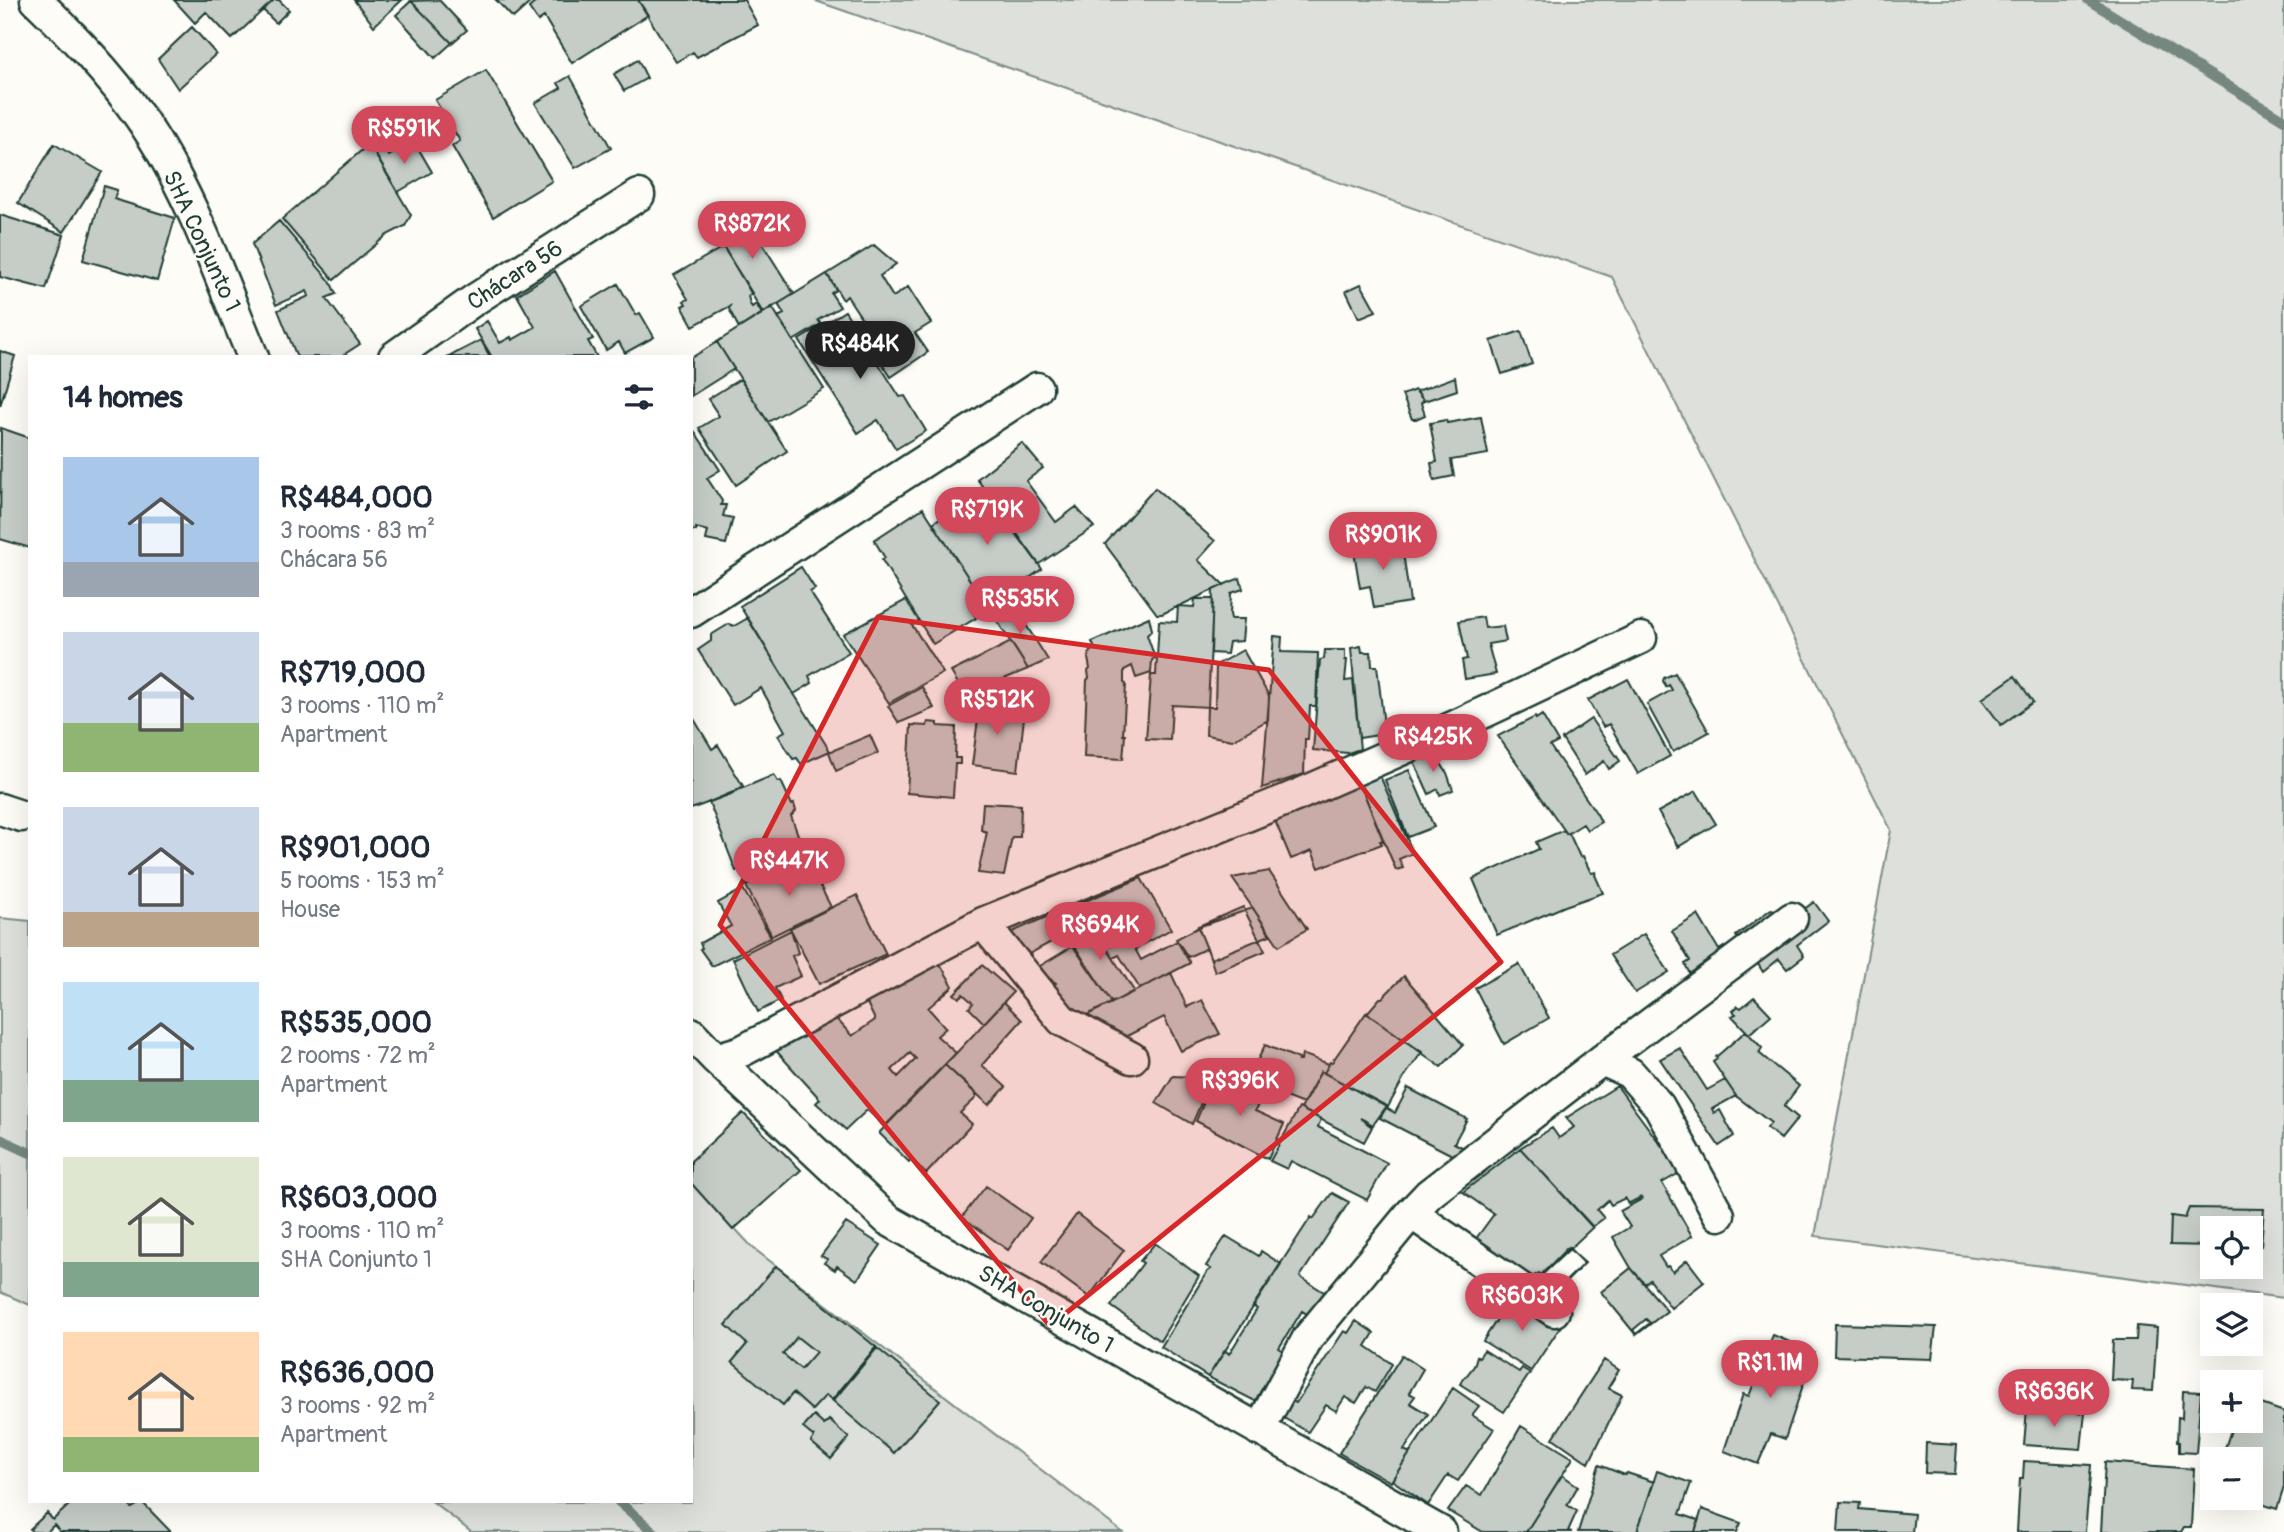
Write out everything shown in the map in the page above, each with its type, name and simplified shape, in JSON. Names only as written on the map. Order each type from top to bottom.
[{"type":"street","name":"SHA Conjunto 1","points":[[36,0],[90,53],[139,117],[190,204],[252,355]]},
{"type":"street","name":"Chácara 56","points":[[397,355],[474,300],[639,195]]},
{"type":"street","points":[[693,611],[1037,388]]},
{"type":"street","points":[[716,1059],[742,1051],[983,923],[1298,795],[1642,638]]},
{"type":"street","points":[[1259,1430],[1308,1338],[1411,1213],[1429,1195],[1602,1060],[1793,918]]},
{"type":"street","points":[[983,923],[1062,1020],[1132,1058]]},
{"type":"street","name":"SHA Conjunto 1","points":[[693,1034],[716,1059],[888,1220],[1441,1532]]},
{"type":"street","points":[[1602,1060],[1630,1073],[1659,1106],[1719,1215]]},
{"type":"street","points":[[1411,1213],[1554,1311]]},
{"type":"highlighted area","points":[[878,617],[1269,670],[1501,962],[1050,1326],[720,925]]},
{"type":"shaded area","points":[[813,0],[2284,0],[2284,1298],[2263,1295],[2263,1293],[2246,1293],[1815,1236],[1891,830],[1612,277]]},
{"type":"shaded area","points":[[0,918],[28,921],[28,1304],[0,1292]]},
{"type":"shaded area","points":[[693,1183],[753,1248],[1122,1532],[471,1532],[434,1503],[693,1503]]},
{"type":"building","points":[[174,0],[274,0],[232,39],[206,12],[195,23]]},
{"type":"building","points":[[274,0],[279,0],[289,10],[276,23],[263,10]]},
{"type":"building","points":[[354,0],[402,0],[374,26]]},
{"type":"building","points":[[439,0],[467,30],[452,43],[411,1]]},
{"type":"building","points":[[496,0],[533,0],[513,18]]},
{"type":"building","points":[[538,0],[638,0],[648,15],[572,63],[544,17],[538,21],[529,8]]},
{"type":"building","points":[[638,0],[744,0],[758,25],[697,57],[693,52],[676,62]]},
{"type":"building","points":[[411,1],[452,43],[435,58],[396,15]]},
{"type":"building","points":[[192,27],[216,54],[178,89],[158,59]]},
{"type":"building","points":[[638,60],[647,78],[624,91],[614,74]]},
{"type":"building","points":[[486,70],[552,181],[493,217],[452,146],[460,141],[435,100]]},
{"type":"building","points":[[570,76],[611,148],[575,168],[535,103],[561,88],[558,83]]},
{"type":"building","points":[[414,141],[432,172],[398,192],[374,152],[383,146],[389,156]]},
{"type":"building","points":[[54,144],[102,172],[64,232],[18,203]]},
{"type":"building","points":[[369,144],[411,215],[405,226],[387,235],[334,280],[282,219]]},
{"type":"building","points":[[104,186],[117,190],[114,199],[175,218],[157,281],[83,260]]},
{"type":"building","points":[[740,208],[794,294],[763,313],[711,226]]},
{"type":"building","points":[[0,215],[64,235],[46,289],[0,277]]},
{"type":"building","points":[[279,221],[330,281],[336,294],[326,298],[360,344],[343,355],[296,355],[278,310],[309,296],[307,291],[276,305],[252,244]]},
{"type":"building","points":[[874,245],[896,264],[880,276],[893,297],[908,287],[931,323],[915,333],[928,352],[891,377],[878,357],[882,354],[869,336],[872,334],[847,296],[843,300],[827,274]]},
{"type":"building","points":[[723,247],[752,293],[748,296],[750,304],[752,307],[756,304],[762,314],[739,328],[730,306],[693,326],[682,306],[688,299],[674,275]]},
{"type":"building","points":[[555,271],[593,339],[588,341],[596,355],[491,355],[475,329],[487,321],[500,343],[511,337],[512,340],[535,327],[517,295]]},
{"type":"building","points":[[827,274],[836,290],[831,293],[840,307],[818,320],[821,324],[793,341],[778,317],[784,314],[778,304]]},
{"type":"building","points":[[618,284],[636,315],[640,313],[654,337],[625,353],[619,342],[606,350],[581,306]]},
{"type":"building","points":[[1361,284],[1376,311],[1359,318],[1346,291]]},
{"type":"building","points":[[772,307],[824,389],[768,422],[717,342]]},
{"type":"building","points":[[845,311],[900,397],[905,396],[926,431],[896,449],[878,420],[858,433],[799,340]]},
{"type":"building","points":[[1521,331],[1532,364],[1502,374],[1491,341]]},
{"type":"building","points":[[481,340],[489,355],[453,355]]},
{"type":"building","points":[[717,342],[734,369],[693,395],[693,357]]},
{"type":"building","points":[[0,351],[15,356],[0,406]]},
{"type":"building","points":[[1455,377],[1457,390],[1424,401],[1417,391]]},
{"type":"building","points":[[740,379],[787,451],[736,485],[699,428],[719,416],[708,399]]},
{"type":"building","points":[[1415,390],[1424,401],[1421,403],[1425,415],[1412,419],[1402,395]]},
{"type":"building","points":[[1481,417],[1488,454],[1451,460],[1454,476],[1434,480],[1431,463],[1437,462],[1430,423]]},
{"type":"building","points":[[1,428],[28,437],[28,547],[0,539]]},
{"type":"building","points":[[693,429],[720,470],[707,478],[722,501],[721,505],[726,505],[723,516],[733,518],[726,544],[706,540],[708,531],[696,528],[696,531],[693,530]]},
{"type":"building","points":[[1022,443],[1043,468],[1026,481],[1056,522],[1076,507],[1094,527],[1039,564],[977,479]]},
{"type":"building","points":[[982,487],[1042,569],[988,608],[933,523]]},
{"type":"building","points":[[1155,488],[1215,541],[1198,560],[1224,585],[1162,614],[1157,614],[1105,544]]},
{"type":"building","points":[[923,508],[979,594],[968,601],[976,618],[933,644],[882,560],[885,558],[874,540]]},
{"type":"building","points":[[1401,538],[1410,602],[1374,608],[1370,586],[1360,588],[1353,545]]},
{"type":"building","points":[[801,567],[815,589],[810,592],[849,652],[809,676],[812,683],[794,694],[740,606]]},
{"type":"building","points":[[1240,578],[1243,589],[1231,593],[1230,614],[1231,619],[1244,619],[1242,641],[1229,642],[1227,654],[1211,653],[1213,589]]},
{"type":"building","points":[[1195,599],[1213,599],[1208,707],[1172,705],[1170,740],[1146,739],[1151,675],[1156,675],[1159,621],[1177,622],[1178,606],[1194,607]]},
{"type":"building","points":[[906,600],[919,621],[912,625],[943,673],[889,703],[843,634]]},
{"type":"building","points":[[1011,601],[1048,660],[1028,669],[992,613]]},
{"type":"building","points":[[1149,617],[1152,630],[1147,635],[1155,658],[1152,660],[1151,673],[1136,678],[1132,666],[1124,670],[1126,684],[1123,759],[1084,757],[1087,680],[1090,669],[1088,658],[1090,651],[1095,649],[1092,642]]},
{"type":"building","points":[[1483,617],[1485,628],[1503,626],[1506,641],[1488,644],[1496,674],[1465,679],[1462,660],[1467,659],[1459,621]]},
{"type":"building","points":[[748,618],[830,751],[801,764],[797,758],[793,759],[778,735],[785,731],[761,688],[733,705],[698,650],[711,641],[711,635],[729,624],[734,626]]},
{"type":"building","points":[[1274,636],[1282,637],[1281,652],[1318,653],[1316,706],[1310,706],[1304,774],[1262,788]]},
{"type":"building","points":[[1011,642],[1028,669],[965,695],[951,672]]},
{"type":"building","points":[[1361,646],[1362,652],[1371,652],[1372,666],[1377,666],[1385,734],[1359,738],[1351,648]]},
{"type":"building","points":[[1243,650],[1269,696],[1268,720],[1232,740],[1206,735],[1207,707],[1215,707],[1216,665]]},
{"type":"building","points":[[1325,650],[1345,650],[1345,681],[1353,680],[1360,749],[1348,753],[1313,750],[1320,660],[1324,659]]},
{"type":"building","points":[[1675,673],[1709,732],[1673,752],[1647,704],[1672,690],[1669,685],[1666,687],[1663,681]]},
{"type":"building","points":[[2015,676],[2033,702],[2001,725],[1982,699]]},
{"type":"building","points":[[1628,679],[1670,756],[1638,774],[1609,724],[1603,727],[1588,700]]},
{"type":"building","points":[[922,687],[934,708],[899,723],[888,706]]},
{"type":"building","points":[[981,696],[1005,698],[1003,716],[1024,718],[1018,771],[972,765]]},
{"type":"building","points":[[1542,715],[1558,742],[1550,746],[1601,822],[1587,830],[1583,824],[1567,834],[1498,736]]},
{"type":"building","points":[[693,717],[712,749],[718,745],[743,786],[731,794],[693,808]]},
{"type":"building","points":[[1591,719],[1620,761],[1609,769],[1604,761],[1585,775],[1562,739]]},
{"type":"building","points":[[928,722],[938,723],[938,726],[956,727],[955,758],[960,758],[960,764],[955,764],[953,797],[907,793],[911,725],[927,726]]},
{"type":"building","points":[[870,735],[878,753],[836,771],[829,752]]},
{"type":"building","points":[[1433,751],[1447,773],[1453,790],[1440,795],[1438,789],[1429,794],[1413,759]]},
{"type":"building","points":[[1409,770],[1434,827],[1408,837],[1385,780]]},
{"type":"building","points":[[1378,771],[1413,853],[1399,859],[1403,868],[1396,870],[1358,779]]},
{"type":"building","points":[[774,775],[778,782],[781,781],[792,805],[794,804],[796,811],[791,816],[801,843],[736,871],[709,802]]},
{"type":"building","points":[[1358,779],[1383,840],[1380,841],[1382,844],[1319,868],[1312,851],[1291,859],[1273,816]]},
{"type":"building","points":[[1696,791],[1716,824],[1678,847],[1658,812]]},
{"type":"building","points":[[983,803],[1021,805],[1020,837],[1012,837],[1004,876],[978,873],[987,832],[981,830]]},
{"type":"building","points":[[1564,830],[1566,834],[1569,833],[1591,873],[1596,872],[1603,893],[1497,935],[1473,879],[1539,849],[1536,842]]},
{"type":"building","points":[[805,857],[831,907],[772,936],[746,886],[773,872],[777,880],[800,867],[797,862]]},
{"type":"building","points":[[1269,871],[1307,929],[1279,946],[1232,878]]},
{"type":"building","points":[[1141,878],[1171,929],[1135,949],[1141,960],[1177,941],[1190,963],[1140,989],[1119,955],[1113,958],[1078,904]]},
{"type":"building","points":[[743,889],[771,937],[712,966],[700,949],[700,943],[731,926],[718,903]]},
{"type":"building","points":[[857,895],[886,954],[819,984],[790,928]]},
{"type":"building","points":[[1814,902],[1828,921],[1797,945],[1804,956],[1787,969],[1779,959],[1763,972],[1758,964],[1738,975],[1739,978],[1700,996],[1685,964],[1690,961],[1672,931],[1698,915],[1719,950],[1724,947],[1726,951],[1741,942],[1736,936],[1771,909],[1781,911],[1789,920]]},
{"type":"building","points":[[1243,907],[1265,951],[1215,972],[1207,948],[1188,957],[1176,939],[1198,926]]},
{"type":"building","points":[[1253,908],[1270,935],[1211,959],[1198,927]]},
{"type":"building","points":[[1053,914],[1066,934],[1022,958],[1001,937]]},
{"type":"building","points":[[1090,922],[1134,991],[1112,1003],[1066,933]]},
{"type":"building","points":[[791,930],[798,953],[792,956],[801,976],[775,988],[781,1000],[758,1012],[733,959]]},
{"type":"building","points":[[1644,934],[1669,972],[1635,993],[1610,955]]},
{"type":"building","points":[[1073,946],[1112,1003],[1081,1018],[1050,987],[1056,983],[1046,976],[1040,966]]},
{"type":"building","points":[[939,962],[953,986],[928,1008],[946,1028],[937,1036],[956,1053],[885,1126],[867,1110],[846,1130],[816,1103],[820,1099],[770,1044],[832,1014],[852,1036],[875,1020],[865,999]],"holes":[[[910,1053],[916,1059],[898,1077],[892,1070]]]},
{"type":"building","points":[[1519,964],[1549,1018],[1504,1044],[1475,988]]},
{"type":"building","points":[[982,965],[1013,992],[984,1023],[969,1008],[973,1003],[963,994],[959,998],[954,994]]},
{"type":"building","points":[[1171,973],[1187,1007],[1202,1000],[1220,1034],[1181,1051],[1164,1017],[1115,1042],[1081,1018]]},
{"type":"building","points":[[1404,976],[1463,1045],[1441,1067],[1367,1013]]},
{"type":"building","points":[[1754,997],[1771,1015],[1749,1034],[1732,1016],[1736,1014],[1733,1011],[1738,1006],[1741,1008]]},
{"type":"building","points":[[1004,1002],[1022,1020],[982,1065],[1006,1087],[989,1105],[945,1065]]},
{"type":"building","points":[[1366,1013],[1422,1052],[1388,1107],[1324,1073]]},
{"type":"building","points":[[1746,1031],[1762,1048],[1759,1053],[1799,1086],[1784,1106],[1798,1118],[1781,1139],[1767,1128],[1771,1123],[1736,1096],[1713,1062]]},
{"type":"building","points":[[1265,1045],[1299,1059],[1298,1061],[1301,1061],[1302,1054],[1329,1064],[1324,1073],[1321,1071],[1303,1104],[1247,1082]]},
{"type":"building","points":[[1680,1048],[1707,1090],[1725,1080],[1736,1096],[1712,1109],[1714,1113],[1720,1110],[1734,1136],[1719,1146],[1660,1059]]},
{"type":"building","points":[[945,1065],[976,1094],[976,1098],[960,1113],[972,1124],[926,1174],[911,1159],[909,1162],[879,1133]]},
{"type":"building","points":[[1321,1071],[1386,1107],[1373,1125],[1360,1118],[1372,1127],[1364,1142],[1301,1109]]},
{"type":"building","points":[[1173,1076],[1212,1078],[1192,1124],[1156,1103]]},
{"type":"building","points":[[1225,1078],[1264,1092],[1255,1111],[1284,1124],[1268,1159],[1196,1121],[1209,1090],[1217,1094]]},
{"type":"building","points":[[1617,1086],[1681,1172],[1662,1183],[1692,1236],[1659,1256],[1673,1272],[1687,1260],[1704,1282],[1671,1308],[1650,1280],[1645,1284],[1631,1268],[1613,1237],[1630,1227],[1620,1211],[1642,1199],[1641,1197],[1628,1204],[1625,1198],[1611,1205],[1608,1200],[1597,1210],[1604,1218],[1592,1227],[1520,1148],[1552,1128],[1559,1138],[1574,1127],[1566,1118]]},
{"type":"building","points":[[1408,1088],[1467,1119],[1454,1143],[1466,1149],[1456,1157],[1380,1118],[1386,1108],[1395,1113]]},
{"type":"building","points":[[1299,1108],[1321,1119],[1318,1127],[1387,1163],[1367,1200],[1291,1161],[1287,1169],[1270,1161]]},
{"type":"building","points":[[743,1113],[801,1170],[733,1230],[693,1185],[693,1159]]},
{"type":"building","points":[[1520,1148],[1593,1227],[1541,1276],[1539,1273],[1530,1278],[1475,1240],[1494,1214],[1463,1192]]},
{"type":"building","points":[[986,1186],[1031,1218],[1008,1250],[962,1217]]},
{"type":"building","points":[[1332,1193],[1349,1202],[1300,1277],[1327,1294],[1310,1316],[1302,1311],[1279,1348],[1284,1351],[1255,1401],[1208,1377],[1225,1350],[1229,1354],[1257,1309],[1253,1306],[1311,1217],[1313,1219]]},
{"type":"building","points":[[2189,1208],[2264,1209],[2263,1221],[2263,1216],[2200,1216],[2200,1246],[2170,1245],[2171,1216],[2185,1218]]},
{"type":"building","points":[[1077,1214],[1124,1250],[1089,1297],[1041,1262]]},
{"type":"building","points":[[846,1223],[881,1245],[857,1280],[837,1266],[835,1270],[824,1263],[827,1259],[821,1256]]},
{"type":"building","points":[[1226,1236],[1259,1256],[1261,1251],[1281,1264],[1208,1377],[1161,1347],[1211,1269],[1206,1266]]},
{"type":"building","points":[[1155,1243],[1199,1276],[1160,1341],[1111,1306]]},
{"type":"building","points":[[1568,1247],[1584,1263],[1556,1291],[1540,1276]]},
{"type":"building","points":[[1568,1248],[1585,1263],[1557,1291],[1541,1276]]},
{"type":"building","points":[[776,1266],[876,1347],[832,1400],[826,1395],[812,1410],[793,1393],[783,1405],[732,1362],[747,1344],[726,1325]],"holes":[[[797,1337],[816,1352],[801,1369],[783,1354]]]},
{"type":"building","points":[[1631,1268],[1667,1311],[1636,1335],[1601,1292]],"holes":[[[1646,1319],[1650,1323],[1636,1334],[1633,1330]]]},
{"type":"building","points":[[1513,1295],[1561,1326],[1531,1371],[1483,1341]]},
{"type":"building","points":[[1356,1321],[1374,1333],[1366,1346],[1392,1364],[1375,1392],[1366,1387],[1356,1403],[1345,1397],[1336,1411],[1326,1405],[1308,1432],[1282,1417],[1292,1401],[1296,1403],[1344,1331],[1348,1333]]},
{"type":"building","points":[[1835,1324],[1936,1327],[1932,1359],[1834,1356]]},
{"type":"building","points":[[2137,1326],[2157,1328],[2153,1391],[2132,1390],[2133,1381],[2111,1380],[2113,1340],[2136,1340]]},
{"type":"building","points":[[1773,1335],[1814,1352],[1785,1439],[1771,1434],[1758,1464],[1724,1451],[1743,1394],[1749,1396]]},
{"type":"building","points":[[877,1348],[940,1400],[894,1453],[833,1401]]},
{"type":"building","points":[[1484,1350],[1519,1372],[1522,1368],[1530,1373],[1504,1412],[1460,1384],[1474,1366],[1477,1356]]},
{"type":"building","points":[[1402,1355],[1423,1369],[1409,1393],[1415,1396],[1410,1403],[1428,1414],[1404,1450],[1410,1453],[1391,1482],[1339,1453]]},
{"type":"building","points":[[1604,1360],[1619,1370],[1608,1388],[1622,1395],[1589,1463],[1553,1438]]},
{"type":"building","points":[[1453,1388],[1479,1406],[1472,1415],[1494,1429],[1458,1481],[1448,1475],[1428,1505],[1392,1480]]},
{"type":"building","points":[[2183,1391],[2200,1392],[2196,1453],[2179,1452],[2178,1417],[2182,1418]]},
{"type":"building","points":[[2263,1405],[2284,1412],[2284,1487],[2277,1509],[2263,1504],[2263,1447],[2225,1447],[2230,1433],[2263,1433]]},
{"type":"building","points":[[2027,1408],[2085,1413],[2081,1449],[2024,1445]]},
{"type":"building","points":[[814,1416],[824,1425],[829,1420],[849,1438],[831,1459],[811,1442],[814,1437],[803,1428]]},
{"type":"building","points":[[1521,1426],[1573,1458],[1526,1532],[1483,1532],[1448,1511],[1466,1486],[1482,1495]]},
{"type":"building","points":[[1926,1443],[1957,1445],[1955,1474],[1925,1473]]},
{"type":"building","points":[[2024,1461],[2091,1465],[2085,1532],[2017,1532],[2020,1478],[2023,1478]]},
{"type":"building","points":[[2105,1462],[2194,1469],[2191,1527],[2184,1527],[2181,1532],[2101,1532]]},
{"type":"building","points":[[1599,1465],[1654,1482],[1637,1532],[1578,1532]]},
{"type":"building","points":[[1657,1471],[1691,1483],[1680,1514],[1698,1520],[1695,1532],[1637,1532]]},
{"type":"building","points":[[1562,1475],[1578,1486],[1567,1505],[1577,1511],[1568,1531],[1572,1532],[1526,1532]]},
{"type":"building","points":[[1840,1502],[1860,1503],[1859,1509],[1914,1514],[1912,1532],[1838,1532]]},
{"type":"building","points":[[71,1503],[127,1503],[132,1508],[143,1503],[171,1532],[60,1532],[54,1525],[47,1532],[32,1532],[30,1529],[47,1513],[53,1520]]},
{"type":"building","points":[[1702,1509],[1741,1523],[1737,1532],[1695,1532]]},
{"type":"waterway","points":[[2088,0],[2284,120]]},
{"type":"waterway","points":[[0,1139],[28,1152]]},
{"type":"waterway","points":[[620,1503],[654,1532]]}]
